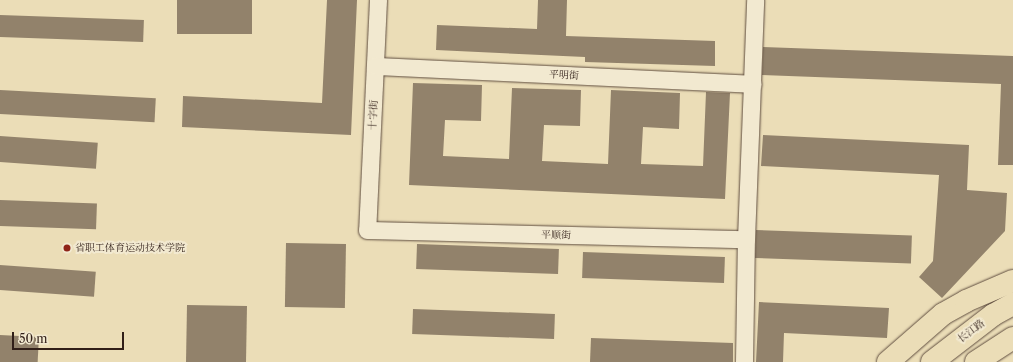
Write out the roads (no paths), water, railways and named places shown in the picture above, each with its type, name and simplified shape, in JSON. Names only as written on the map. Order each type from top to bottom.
[{"type":"main road","points":[[888,362],[943,314],[966,301],[1013,280]]},
{"type":"main road","name":"长江路","points":[[932,362],[993,314],[1013,304]]},
{"type":"main road","points":[[976,362],[1013,338]]},
{"type":"street","name":"十字街","points":[[367,230],[378,0]]},
{"type":"street","points":[[744,362],[746,239],[755,0]]},
{"type":"street","name":"平明街","points":[[375,66],[752,84]]},
{"type":"street","name":"平顺街","points":[[367,230],[746,239]]},
{"type":"place","name":"省职工体育运动技术学院","points":[[67,248]]}]
